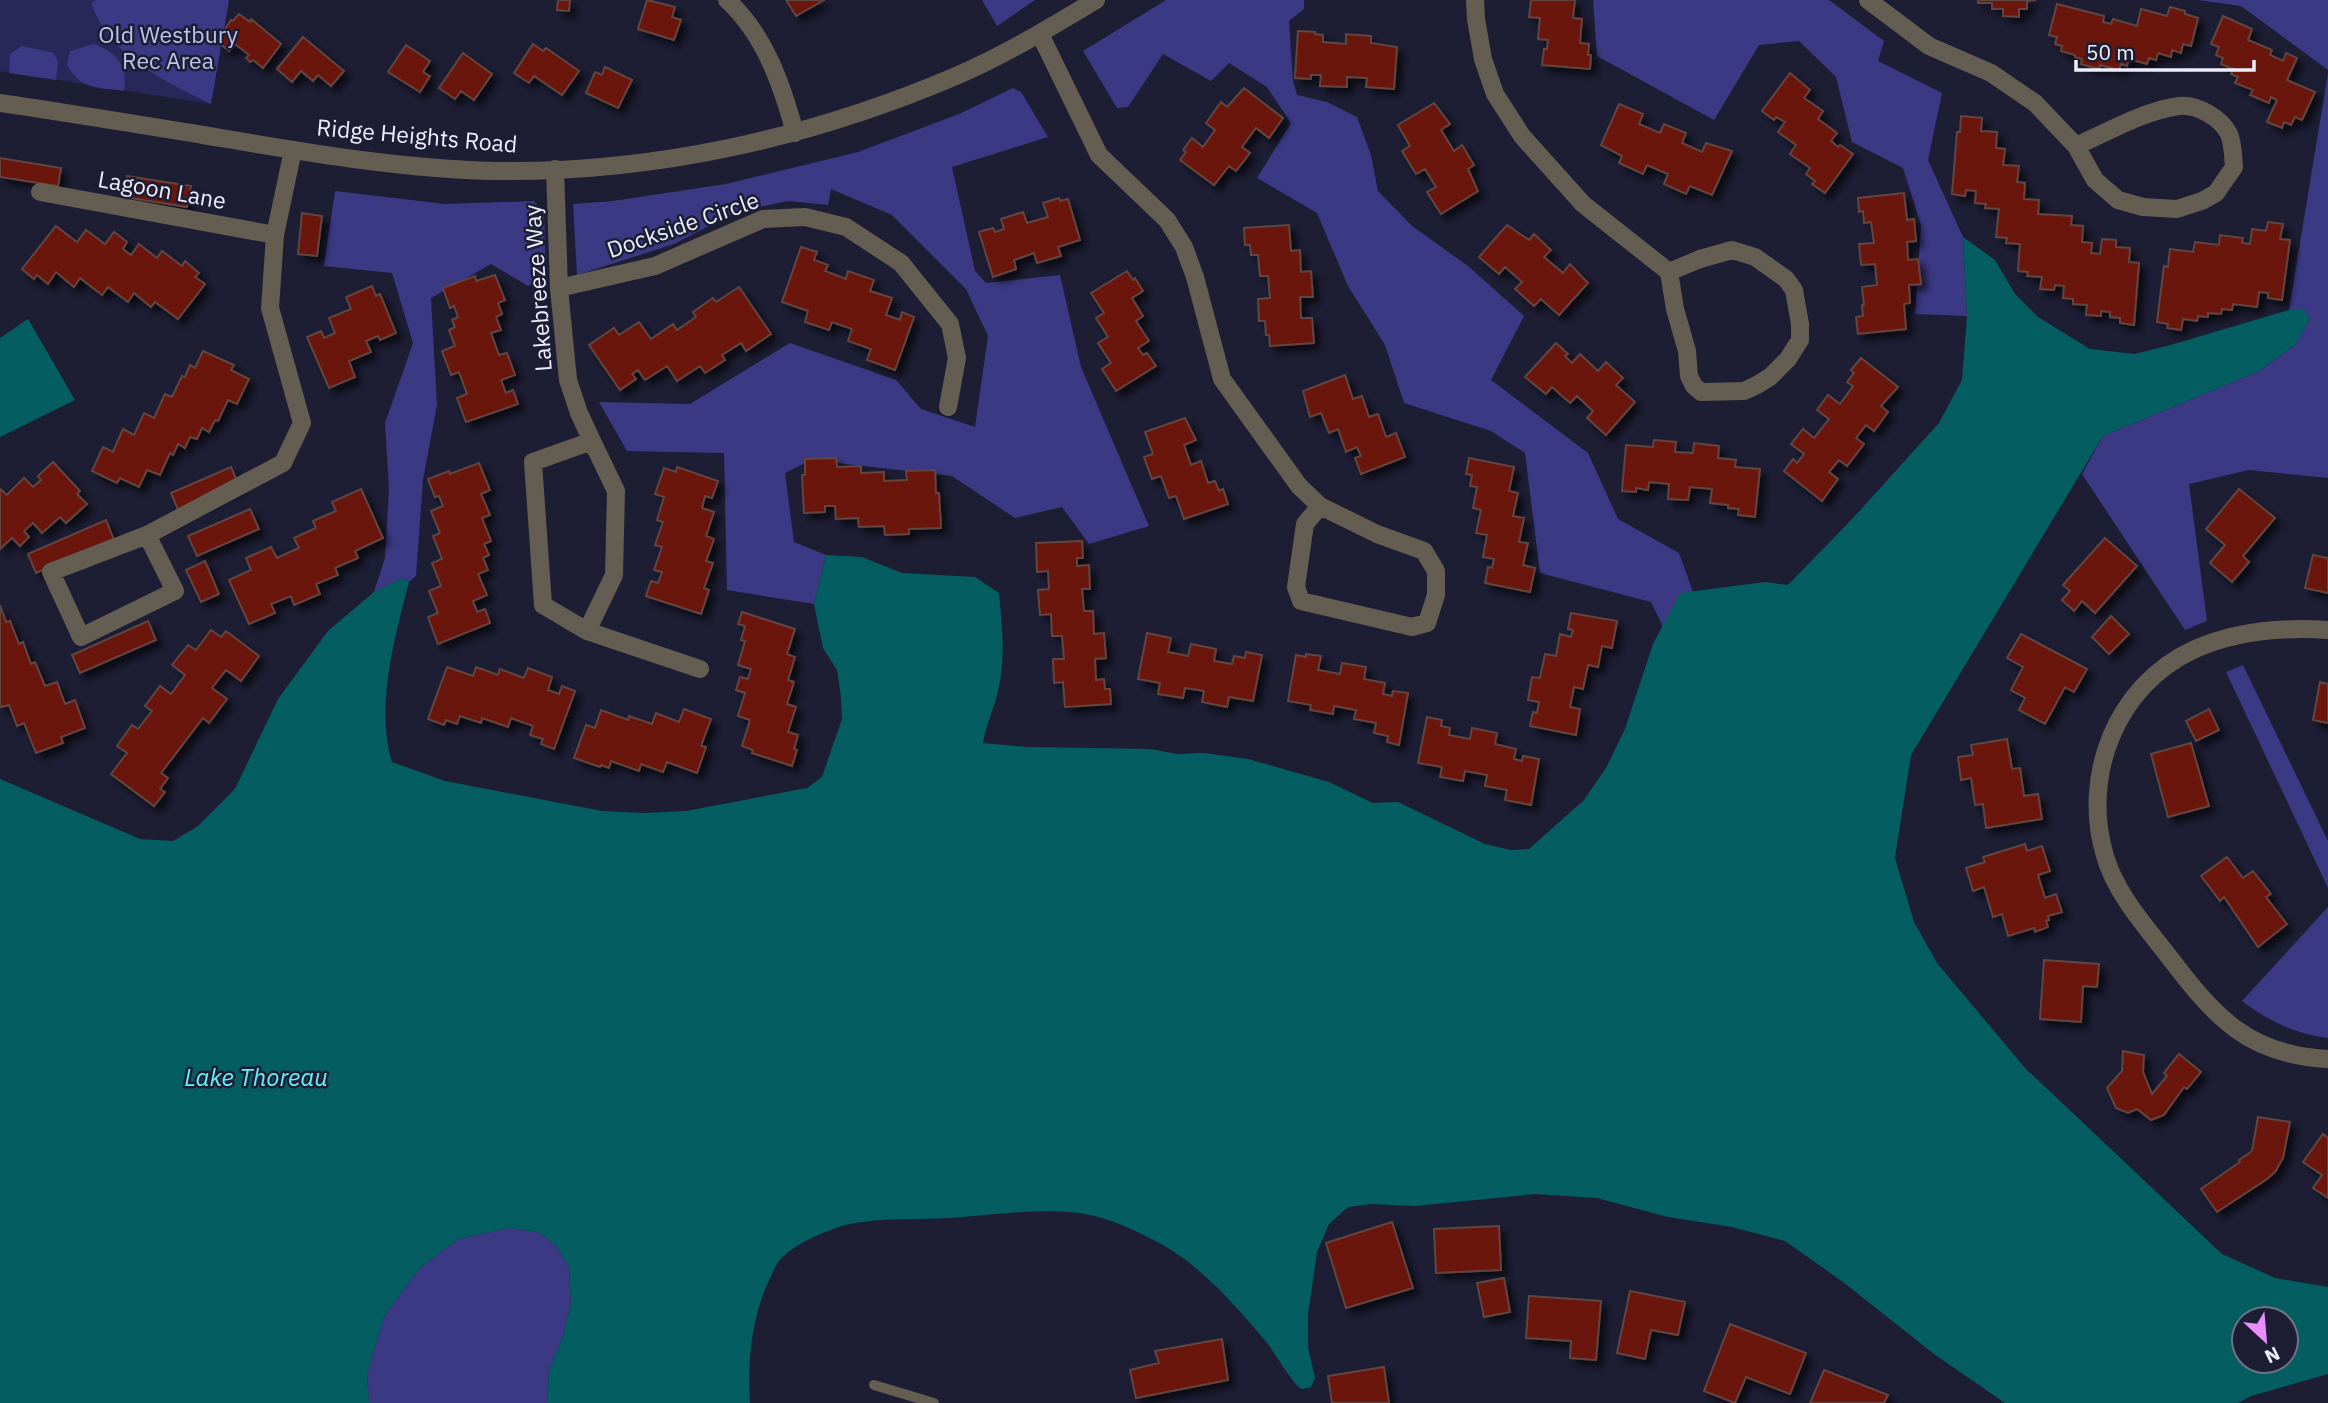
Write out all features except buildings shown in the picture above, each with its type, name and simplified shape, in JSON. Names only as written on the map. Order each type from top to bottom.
[{"type":"street","points":[[727,0],[757,37],[776,71],[795,133]]},
{"type":"street","name":"Ridge Heights Road","points":[[0,103],[293,150],[432,167],[496,171],[555,169],[673,158],[795,133],[884,105],[958,75],[1040,34],[1096,0]]},
{"type":"street","points":[[1475,0],[1483,60],[1495,94],[1522,136],[1583,204],[1669,272],[1675,309],[1687,351],[1689,376],[1694,386],[1701,392],[1744,391],[1770,377],[1788,359],[1800,340],[1794,290],[1777,271],[1755,257],[1732,250],[1699,258],[1669,272]]},
{"type":"street","points":[[1868,0],[1929,46],[1991,73],[2035,103],[2076,146],[2095,180],[2118,200],[2143,207],[2177,209],[2216,193],[2234,167],[2230,135],[2221,124],[2203,110],[2181,106],[2141,117],[2076,146]]},
{"type":"street","points":[[1040,34],[1099,155],[1167,220],[1184,247],[1195,277],[1222,379],[1299,486],[1320,506],[1377,534],[1424,551],[1436,571],[1436,595],[1427,623],[1412,626],[1301,601],[1296,587],[1305,524],[1320,506]]},
{"type":"street","points":[[147,535],[175,591],[81,637],[51,572],[147,535],[283,463],[302,423],[270,309],[275,235],[293,150]]},
{"type":"street","name":"Lakebreeze Way","points":[[555,169],[559,288],[568,380],[592,441],[616,491],[614,575],[587,631]]},
{"type":"street","name":"Lagoon Lane","points":[[40,192],[275,235]]},
{"type":"street","name":"Dockside Circle","points":[[559,288],[655,266],[763,219],[806,217],[846,227],[901,263],[950,324],[957,358],[948,407]]},
{"type":"street","points":[[592,441],[533,462],[543,605],[587,631],[701,669]]},
{"type":"street","points":[[2328,630],[2299,628],[2261,631],[2193,650],[2169,664],[2145,684],[2126,708],[2111,735],[2100,767],[2096,797],[2098,828],[2105,858],[2119,888],[2200,997],[2222,1019],[2246,1037],[2275,1050],[2306,1058],[2328,1059]]},
{"type":"lane","points":[[874,1385],[934,1403]]},
{"type":"green space","name":"Old Westbury Rec Area","points":[[0,0],[229,0],[211,104],[0,71]]},
{"type":"green space","points":[[96,0],[229,0],[211,104],[157,76],[124,52],[99,22],[91,3]]},
{"type":"green space","points":[[982,0],[1035,0],[997,26]]},
{"type":"green space","points":[[1166,0],[1304,0],[1304,9],[1289,21],[1293,81],[1297,95],[1327,102],[1357,117],[1371,155],[1378,191],[1412,226],[1468,266],[1524,316],[1491,380],[1588,453],[1618,519],[1679,553],[1693,592],[1680,594],[1663,627],[1651,602],[1540,573],[1525,453],[1491,431],[1404,403],[1385,345],[1348,286],[1317,213],[1257,178],[1291,123],[1267,87],[1229,63],[1211,81],[1163,54],[1128,107],[1117,108],[1083,51]]},
{"type":"green space","points":[[1593,0],[1829,0],[1884,41],[1878,61],[1942,93],[1928,160],[1963,237],[1967,316],[1915,314],[1921,225],[1903,168],[1852,142],[1836,77],[1799,41],[1759,45],[1714,120],[1597,56]]},
{"type":"green space","points":[[2198,0],[2328,0],[2328,70],[2241,6]]},
{"type":"green space","points":[[94,44],[119,61],[124,74],[124,91],[85,84],[67,65],[70,51]]},
{"type":"green space","points":[[22,46],[54,53],[58,63],[56,80],[9,73],[10,54]]},
{"type":"green space","points":[[2328,73],[2328,478],[2249,470],[2189,484],[2207,621],[2185,630],[2082,474],[2103,436],[2259,371],[2295,345],[2310,319],[2304,310],[2289,310]]},
{"type":"green space","points":[[1013,88],[1021,92],[1048,137],[952,167],[975,271],[986,283],[1060,275],[1081,367],[1149,526],[1089,544],[1062,507],[1015,518],[952,476],[811,460],[785,473],[794,542],[826,555],[814,604],[727,590],[724,453],[627,451],[599,402],[690,404],[790,343],[896,380],[921,409],[975,427],[988,336],[966,289],[892,215],[831,189],[828,205],[788,201],[736,212],[674,244],[577,275],[573,204],[613,201],[726,184],[858,152],[959,114]]},
{"type":"green space","points":[[335,191],[445,204],[534,201],[544,215],[546,276],[528,286],[491,264],[431,298],[437,405],[423,480],[416,576],[409,582],[402,578],[374,592],[385,558],[389,490],[385,423],[413,343],[392,273],[324,266]]},
{"type":"green space","points":[[2243,665],[2328,841],[2328,888],[2226,672]]},
{"type":"green space","points":[[2328,907],[2328,1038],[2283,1026],[2242,1001]]},
{"type":"green space","points":[[509,1228],[538,1232],[555,1244],[569,1267],[571,1303],[563,1336],[549,1371],[547,1403],[369,1403],[367,1373],[385,1315],[419,1269],[458,1239]]},
{"type":"water","name":"Lake Thoreau","points":[[1963,237],[1995,260],[2015,294],[2038,317],[2090,349],[2135,354],[2289,310],[2304,310],[2310,319],[2295,345],[2259,371],[2103,436],[1911,755],[1895,858],[1914,922],[1937,963],[2025,1068],[2222,1254],[2275,1278],[2328,1287],[2328,1374],[2251,1396],[2238,1403],[2005,1403],[1934,1354],[1843,1282],[1785,1241],[1732,1227],[1668,1217],[1597,1198],[1535,1194],[1415,1206],[1371,1204],[1348,1207],[1329,1224],[1317,1252],[1308,1315],[1308,1347],[1315,1378],[1311,1387],[1302,1389],[1232,1303],[1178,1254],[1112,1221],[1079,1213],[1047,1211],[858,1222],[829,1231],[793,1249],[777,1264],[755,1320],[750,1353],[750,1403],[547,1403],[549,1371],[563,1336],[571,1303],[569,1267],[555,1244],[538,1232],[509,1228],[458,1239],[419,1269],[385,1315],[367,1373],[369,1403],[0,1403],[0,779],[140,839],[173,841],[198,826],[235,789],[278,699],[328,631],[374,592],[402,578],[409,582],[393,648],[386,695],[387,741],[392,762],[445,781],[602,811],[686,811],[807,788],[822,777],[842,719],[837,670],[823,648],[814,604],[826,555],[862,557],[902,573],[975,577],[999,593],[1002,667],[983,743],[1027,747],[1150,749],[1177,754],[1204,753],[1248,759],[1329,782],[1373,803],[1398,802],[1485,844],[1511,850],[1529,849],[1584,800],[1606,768],[1625,729],[1653,644],[1680,593],[1765,582],[1788,585],[1939,423],[1962,380],[1967,316]]},
{"type":"water","points":[[28,319],[75,400],[0,437],[0,338]]}]
